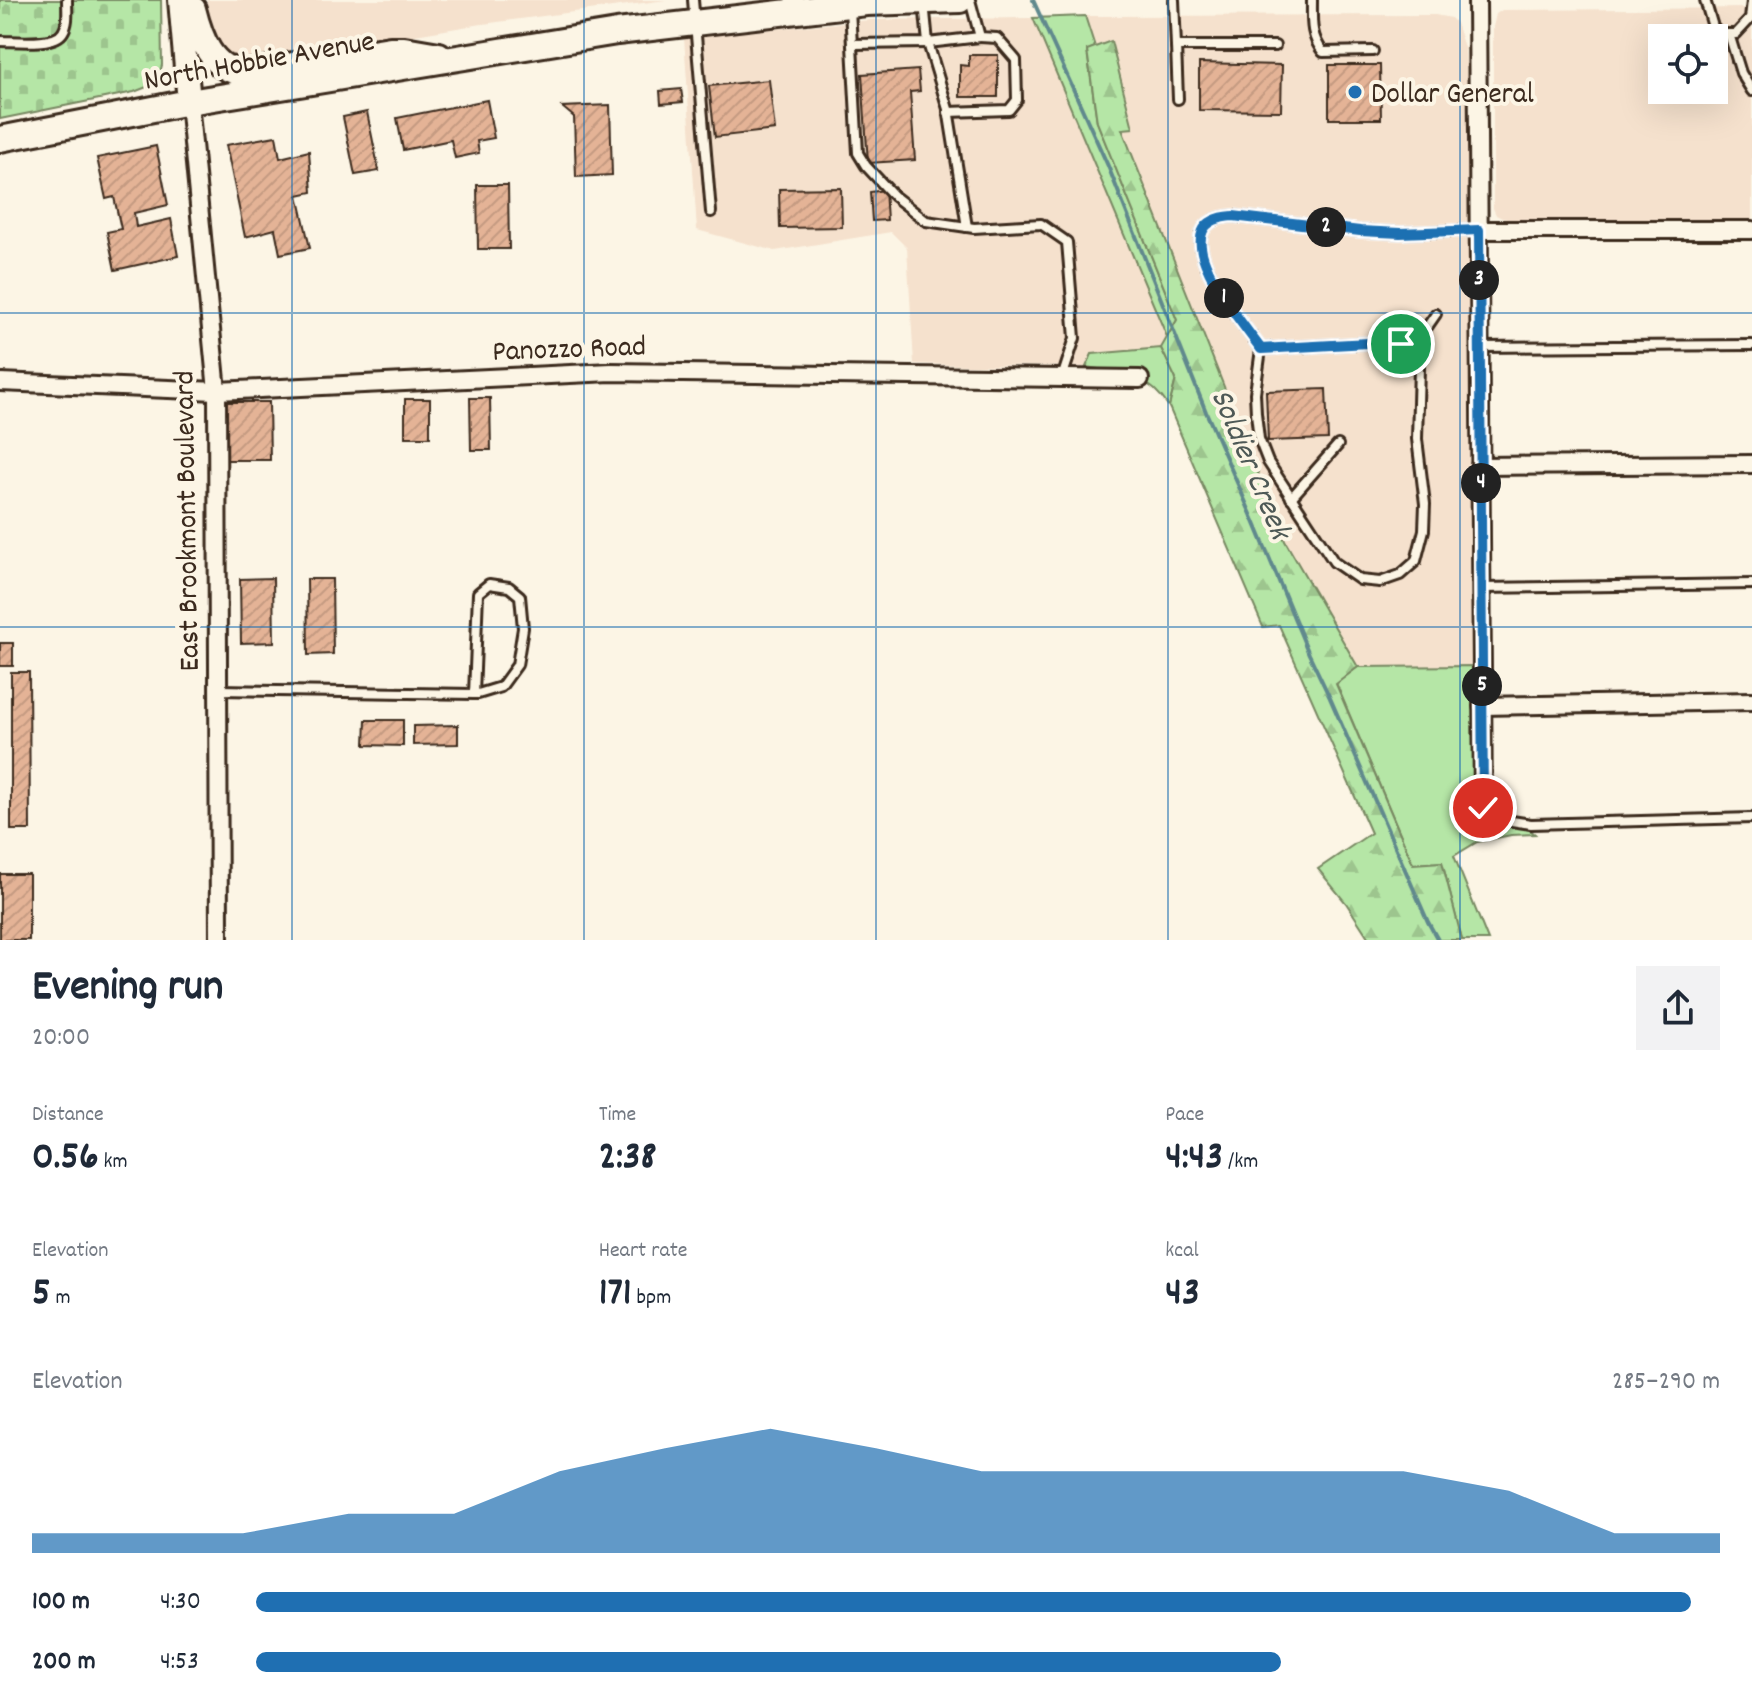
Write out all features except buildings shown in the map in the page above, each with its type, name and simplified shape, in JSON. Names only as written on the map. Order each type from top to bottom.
[{"type":"main road","name":"North Hobbie Avenue","points":[[0,139],[189,102],[617,32],[694,11],[960,0]]},
{"type":"main road","points":[[189,3],[202,42],[222,65],[233,72],[245,73],[390,49],[457,58]]},
{"type":"main road","name":"East Brookmont Boulevard","points":[[189,3],[189,102]]},
{"type":"street","points":[[1477,0],[1483,808]]},
{"type":"street","name":"East Brookmont Boulevard","points":[[189,102],[217,391],[219,940]]},
{"type":"street","points":[[1479,230],[1752,230]]},
{"type":"street","name":"Panozzo Road","points":[[0,382],[217,391],[611,372],[1140,379]]},
{"type":"street","points":[[1480,466],[1752,464]]},
{"type":"street","points":[[1482,706],[1752,701]]},
{"type":"lane","points":[[0,41],[48,41],[58,38],[65,31],[67,0]]},
{"type":"lane","points":[[970,0],[980,37]]},
{"type":"lane","points":[[1174,0],[1178,99]]},
{"type":"lane","points":[[1312,0],[1312,33],[1315,43],[1323,52],[1373,51]]},
{"type":"lane","points":[[1705,0],[1713,27],[1719,34],[1736,34],[1750,19],[1752,1]]},
{"type":"lane","points":[[924,1],[928,43],[948,112],[967,227]]},
{"type":"lane","points":[[849,5],[858,153],[866,166],[894,196],[926,221],[967,227],[1041,224],[1067,242],[1075,338],[1062,378]]},
{"type":"lane","points":[[694,11],[711,212]]},
{"type":"lane","points":[[1729,34],[1741,73],[1752,91]]},
{"type":"lane","points":[[852,44],[997,38],[1016,60],[1017,100],[1009,110],[948,112]]},
{"type":"lane","points":[[1176,46],[1275,46]]},
{"type":"lane","points":[[1261,349],[1386,342],[1401,344],[1419,367],[1417,439],[1425,504],[1424,530],[1416,561],[1400,575],[1380,582],[1360,580],[1334,562],[1268,462],[1259,439],[1255,393],[1261,349],[1211,279],[1201,249],[1202,235],[1208,223],[1220,217],[1233,216],[1400,233],[1479,230]]},
{"type":"lane","points":[[1409,353],[1436,314]]},
{"type":"lane","points":[[1480,347],[1752,345]]},
{"type":"lane","points":[[1291,498],[1338,445]]},
{"type":"lane","points":[[218,690],[474,694],[501,687],[517,665],[523,628],[520,596],[509,587],[489,584],[478,593],[474,694]]},
{"type":"lane","points":[[1481,588],[1752,584]]},
{"type":"lane","points":[[1483,808],[1486,817],[1531,824],[1752,818]]},
{"type":"shaded area","points":[[207,0],[666,0],[475,25],[248,63],[224,56],[207,25]]},
{"type":"shaded area","points":[[1752,8],[1752,219],[1512,220],[1496,215],[1493,208],[1493,27],[1496,14],[1502,10]]},
{"type":"shaded area","points":[[1435,15],[1451,18],[1456,23],[1465,50],[1467,77],[1474,666],[1358,667],[1285,541],[1122,129],[1133,128],[1110,42],[1095,47],[1085,16]]},
{"type":"shaded area","points":[[1033,18],[1167,337],[1161,348],[1092,354],[1086,367],[914,364],[907,248],[891,232],[775,251],[697,230],[684,37],[871,20]]},
{"type":"green space","points":[[0,0],[161,0],[162,65],[157,83],[134,92],[0,119]]},
{"type":"green space","points":[[1085,16],[1095,47],[1087,51],[1097,122],[1177,320],[1167,337],[1033,18]]},
{"type":"green space","points":[[1111,41],[1133,128],[1122,129],[1285,541],[1358,667],[1336,684],[1413,864],[1442,862],[1462,940],[1370,940],[1346,903],[1318,869],[1371,833],[1279,625],[1263,627],[1169,407],[1176,379],[1161,348],[1177,320],[1097,122],[1087,50]]},
{"type":"green space","points":[[1161,348],[1176,379],[1169,407],[1152,387],[1133,376],[1086,367],[1092,354]]},
{"type":"green space","points":[[1474,666],[1476,816],[1489,825],[1521,828],[1535,834],[1477,842],[1454,856],[1488,940],[1462,940],[1442,862],[1413,864],[1336,683],[1358,667]]},
{"type":"waterway","name":"Soldier Creek","points":[[1033,0],[1108,166],[1206,412],[1309,654],[1438,940]]},
{"type":"place","name":"Dollar General","points":[[1355,92]]},
{"type":"route","points":[[1401,344],[1386,342],[1261,349],[1211,279],[1201,249],[1202,235],[1208,223],[1220,217],[1233,216],[1360,231],[1479,230],[1483,808]]}]
